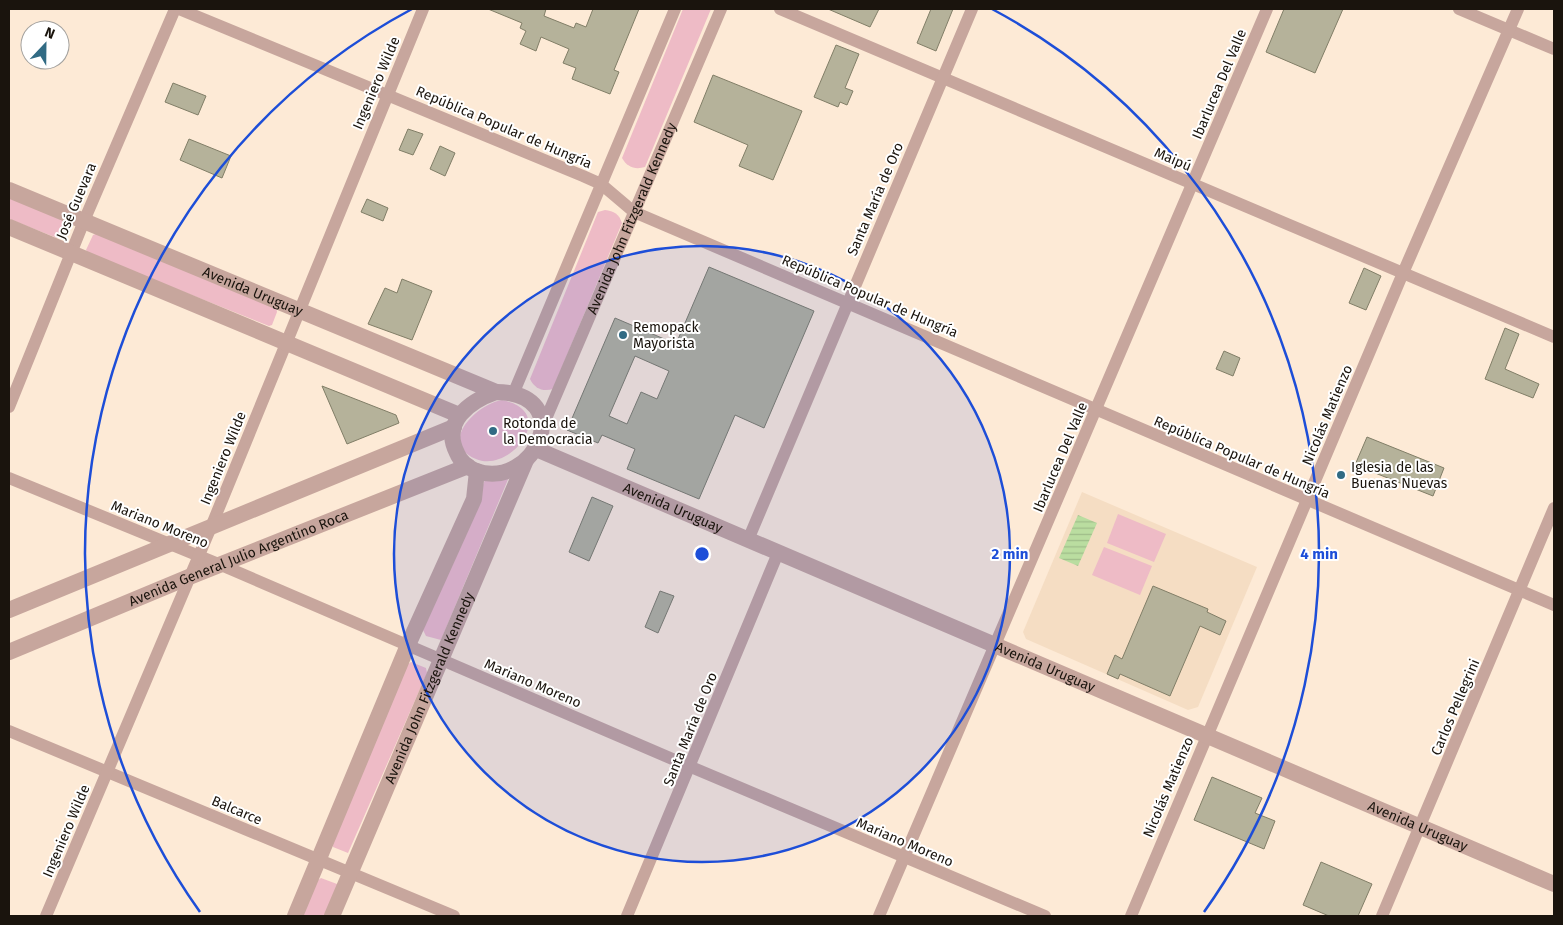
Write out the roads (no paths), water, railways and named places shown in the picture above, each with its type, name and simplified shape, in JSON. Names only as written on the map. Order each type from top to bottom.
[{"type":"street","name":"República Popular de Hungría","points":[[177,9],[388,94],[601,184],[634,212],[1554,605]]},
{"type":"street","name":"José Guevara","points":[[9,407],[70,253],[177,9]]},
{"type":"street","name":"Ingeniero Wilde","points":[[46,916],[211,527],[423,9]]},
{"type":"street","points":[[514,392],[675,9]]},
{"type":"street","name":"Avenida John Fitzgerald Kennedy","points":[[542,428],[721,9]]},
{"type":"street","name":"Maipú","points":[[780,9],[1554,337]]},
{"type":"street","name":"Santa María de Oro","points":[[748,540],[972,9]]},
{"type":"street","name":"Ibarlucea Del Valle","points":[[880,916],[1267,9]]},
{"type":"street","points":[[1459,9],[1554,49]]},
{"type":"street","name":"Nicolás Matienzo","points":[[1131,916],[1403,273],[1518,9]]},
{"type":"street","name":"Avenida Uruguay","points":[[9,190],[496,392]]},
{"type":"street","points":[[9,228],[285,343],[456,421]]},
{"type":"street","points":[[9,610],[211,527],[456,421],[472,403],[496,392],[514,392],[525,396],[536,407],[542,428],[531,455],[515,467],[496,473],[472,469],[459,458],[454,447],[456,421]]},
{"type":"street","name":"Avenida Uruguay","points":[[531,455],[748,540],[1554,884]]},
{"type":"street","name":"Avenida John Fitzgerald Kennedy","points":[[332,916],[441,659],[531,455]]},
{"type":"street","points":[[296,916],[408,645],[474,499],[472,469]]},
{"type":"street","name":"Avenida General Julio Argentino Roca","points":[[9,652],[221,565],[472,469]]},
{"type":"street","name":"Mariano Moreno","points":[[9,478],[167,545],[221,565],[1044,916]]},
{"type":"street","name":"Carlos Pellegrini","points":[[1382,916],[1521,591],[1554,508]]},
{"type":"street","name":"Santa María de Oro","points":[[627,916],[691,767],[778,553]]},
{"type":"street","name":"Balcarce","points":[[9,730],[454,916]]},
{"type":"place","name":"Remopack Mayorista","points":[[623,335]]},
{"type":"place","name":"Rotonda de la Democracia","points":[[493,431]]},
{"type":"place","name":"Iglesia de las Buenas Nuevas","points":[[1341,475]]}]
